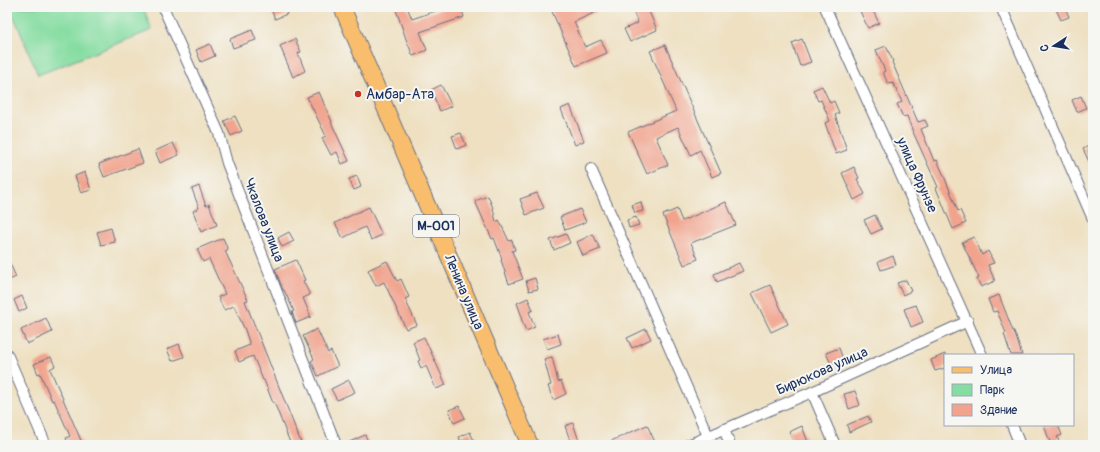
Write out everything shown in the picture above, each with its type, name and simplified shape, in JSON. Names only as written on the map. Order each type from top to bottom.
[{"type":"main road","name":"Ленина улица","points":[[342,7],[530,445]]},
{"type":"street","name":"Чкалова улица","points":[[163,7],[219,133],[227,163],[336,445]]},
{"type":"street","name":"улица Фрунзе","points":[[825,7],[982,354]]},
{"type":"street","points":[[1002,7],[1093,219]]},
{"type":"street","points":[[591,169],[708,436]]},
{"type":"street","name":"Бирюкова улица","points":[[688,445],[812,392],[968,321]]},
{"type":"street","points":[[7,354],[46,445]]},
{"type":"street","points":[[812,392],[836,445]]},
{"type":"street","points":[[1012,426],[1020,445]]},
{"type":"street","points":[[724,429],[730,445]]},
{"type":"green space","points":[[10,7],[143,7],[152,30],[38,75]]},
{"type":"building","points":[[270,7],[284,7],[287,14],[275,19]]},
{"type":"building","points":[[395,7],[407,7],[412,19],[447,7],[461,7],[464,17],[420,32],[427,50],[413,56]]},
{"type":"building","points":[[550,7],[607,7],[574,22],[585,47],[601,40],[607,53],[576,66]]},
{"type":"building","points":[[631,7],[647,7],[657,30],[630,42],[624,29],[638,23]]},
{"type":"building","points":[[858,7],[871,7],[879,23],[868,28]]},
{"type":"building","points":[[1055,7],[1065,7],[1069,17],[1061,20]]},
{"type":"building","points":[[252,30],[256,40],[233,48],[230,39]]},
{"type":"building","points":[[295,39],[301,52],[298,53],[305,71],[293,77],[280,46]]},
{"type":"building","points":[[802,39],[811,62],[800,66],[792,43]]},
{"type":"building","points":[[210,44],[215,56],[201,62],[196,50]]},
{"type":"building","points":[[665,45],[721,173],[712,177],[700,150],[691,155],[678,127],[656,137],[668,165],[647,174],[628,132],[676,111],[650,51]]},
{"type":"building","points":[[886,46],[918,122],[925,120],[928,126],[921,129],[934,161],[937,160],[958,211],[960,210],[966,223],[953,229],[936,188],[938,187],[907,116],[903,117],[897,104],[902,102],[893,83],[888,84],[883,72],[885,71],[876,50]]},
{"type":"building","points":[[441,85],[452,106],[440,111],[431,90]]},
{"type":"building","points":[[822,86],[830,103],[834,101],[839,113],[835,115],[847,150],[836,154],[825,123],[830,121],[821,100],[818,101],[813,90]]},
{"type":"building","points":[[319,92],[349,161],[342,164],[337,152],[331,155],[322,138],[326,136],[307,97]]},
{"type":"building","points":[[1081,96],[1086,108],[1077,112],[1072,100]]},
{"type":"building","points":[[570,105],[584,141],[575,145],[561,109]]},
{"type":"building","points":[[235,116],[242,131],[231,136],[224,121]]},
{"type":"building","points":[[461,133],[466,145],[457,149],[452,136]]},
{"type":"building","points":[[173,143],[179,155],[160,163],[155,151]]},
{"type":"building","points":[[1093,144],[1093,170],[1083,149]]},
{"type":"building","points":[[138,149],[143,163],[104,177],[99,164]]},
{"type":"building","points":[[854,167],[859,178],[857,179],[865,194],[854,200],[842,173]]},
{"type":"building","points":[[85,172],[91,190],[81,193],[75,176]]},
{"type":"building","points":[[357,176],[361,187],[354,190],[349,179]]},
{"type":"building","points":[[199,186],[206,206],[209,204],[217,225],[201,232],[193,211],[199,208],[192,189]]},
{"type":"building","points":[[537,193],[544,208],[526,215],[520,199]]},
{"type":"building","points":[[488,196],[493,208],[496,222],[499,220],[509,241],[512,240],[515,250],[512,251],[523,279],[509,284],[494,238],[492,239],[475,201]]},
{"type":"building","points":[[641,202],[643,211],[635,213],[632,205]]},
{"type":"building","points":[[726,202],[736,225],[691,243],[698,259],[684,265],[663,215],[677,209],[682,221]]},
{"type":"building","points":[[369,207],[382,235],[371,240],[365,227],[343,238],[335,223]]},
{"type":"building","points":[[580,209],[586,222],[565,230],[560,217]]},
{"type":"building","points":[[875,215],[882,229],[871,234],[864,220]]},
{"type":"building","points":[[636,217],[639,225],[629,228],[627,220]]},
{"type":"building","points":[[111,228],[115,242],[101,245],[97,232]]},
{"type":"building","points":[[289,232],[294,241],[282,247],[278,238]]},
{"type":"building","points":[[566,234],[570,243],[554,250],[550,240]]},
{"type":"building","points":[[593,234],[600,249],[583,256],[577,242]]},
{"type":"building","points":[[974,237],[982,255],[988,251],[994,263],[988,265],[995,281],[981,287],[977,279],[979,278],[962,242]]},
{"type":"building","points":[[223,238],[228,250],[225,251],[248,300],[245,301],[302,445],[291,445],[274,402],[273,403],[253,356],[239,362],[235,351],[250,345],[245,330],[234,306],[224,310],[218,297],[225,294],[209,259],[203,262],[197,249]]},
{"type":"building","points":[[893,256],[896,265],[881,270],[878,262]]},
{"type":"building","points":[[7,257],[16,277],[7,281]]},
{"type":"building","points":[[296,260],[305,280],[303,281],[310,295],[303,298],[311,317],[296,323],[292,312],[294,311],[283,290],[275,269]]},
{"type":"building","points":[[387,261],[397,281],[401,279],[409,297],[405,299],[417,325],[406,329],[384,282],[376,286],[368,270]]},
{"type":"building","points":[[739,263],[743,271],[717,282],[714,274]]},
{"type":"building","points":[[535,278],[538,289],[529,291],[526,281]]},
{"type":"building","points":[[906,280],[911,291],[903,295],[897,283]]},
{"type":"building","points":[[770,285],[788,324],[771,332],[752,293]]},
{"type":"building","points":[[999,295],[1022,354],[1011,354],[1004,334],[1006,333],[997,311],[993,312],[988,299]]},
{"type":"building","points":[[22,296],[27,308],[19,312],[14,300]]},
{"type":"building","points":[[528,298],[533,310],[529,312],[535,327],[526,331],[517,303]]},
{"type":"building","points":[[916,305],[923,322],[911,327],[904,309]]},
{"type":"building","points":[[46,318],[52,332],[27,344],[21,330]]},
{"type":"building","points":[[317,329],[328,353],[331,351],[338,366],[318,376],[311,361],[314,359],[303,336]]},
{"type":"building","points":[[646,329],[651,339],[632,348],[627,338]]},
{"type":"building","points":[[558,334],[561,344],[547,349],[543,339]]},
{"type":"building","points":[[424,337],[446,385],[436,389],[426,366],[421,368],[418,361],[420,360],[413,342]]},
{"type":"building","points":[[179,344],[184,357],[172,361],[167,349]]},
{"type":"building","points":[[839,348],[843,359],[831,364],[826,353]]},
{"type":"building","points":[[944,354],[944,368],[935,371],[931,360]]},
{"type":"building","points":[[51,357],[55,366],[50,369],[83,445],[69,445],[66,438],[70,436],[54,400],[52,401],[40,373],[38,374],[34,364]]},
{"type":"building","points":[[552,357],[558,382],[561,381],[566,394],[553,400],[548,386],[551,385],[544,359]]},
{"type":"building","points":[[349,380],[355,392],[337,400],[331,389]]},
{"type":"building","points":[[855,391],[860,405],[849,409],[844,394]]},
{"type":"building","points":[[459,406],[465,418],[454,423],[449,410]]},
{"type":"building","points":[[868,416],[871,422],[849,432],[847,425]]},
{"type":"building","points":[[573,423],[579,441],[571,443],[565,426]]},
{"type":"building","points":[[647,425],[655,442],[649,445],[602,445]]},
{"type":"building","points":[[802,426],[809,445],[795,445],[789,432]]},
{"type":"building","points":[[1044,426],[1058,426],[1062,435],[1057,437],[1061,445],[1051,445]]},
{"type":"building","points":[[470,432],[476,445],[462,445],[459,437]]},
{"type":"building","points":[[365,435],[370,445],[343,445]]},
{"type":"place","name":"Амбар-Ата","points":[[358,94]]}]
